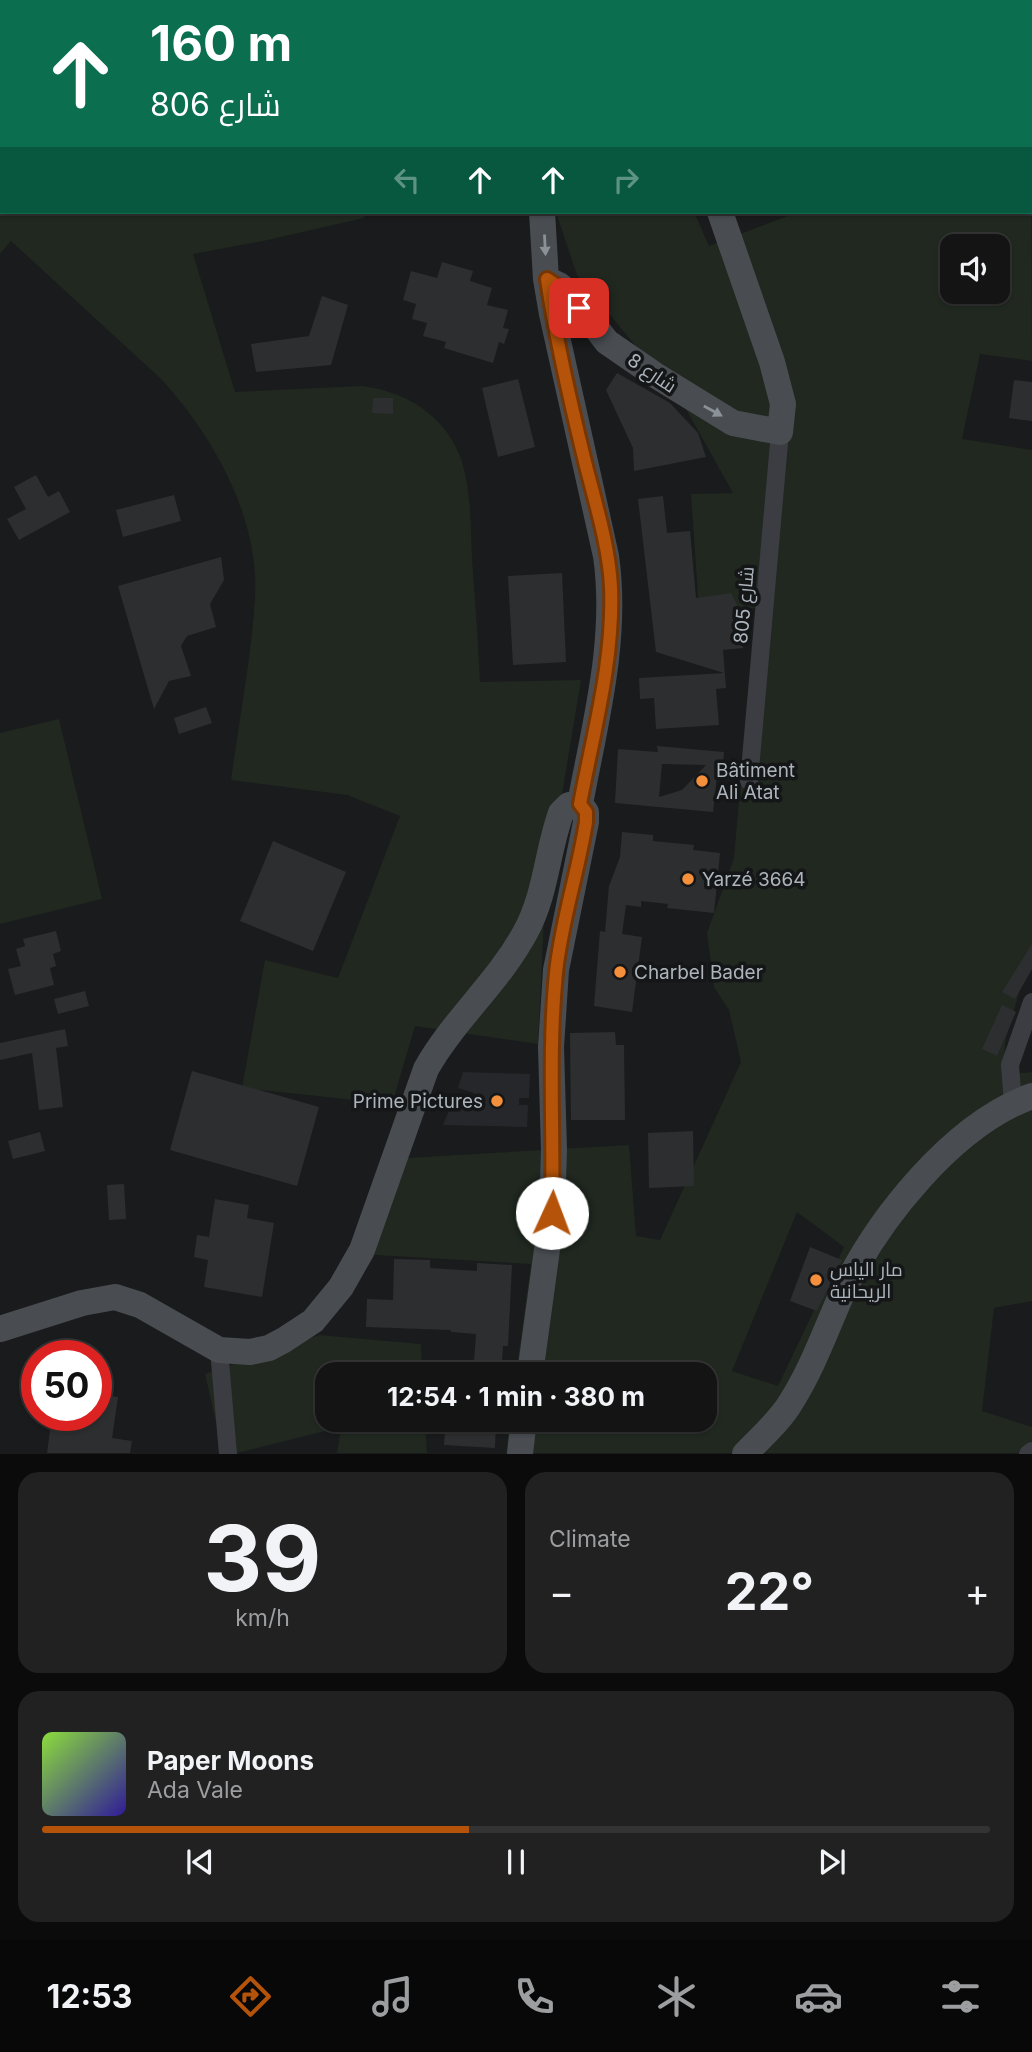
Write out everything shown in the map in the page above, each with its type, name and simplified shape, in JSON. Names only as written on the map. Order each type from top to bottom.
[{"type":"main road","points":[[532,1362],[552,1213],[554,1150],[551,1048],[556,970],[586,822],[586,812],[580,804],[602,688],[611,587],[567,387],[547,279],[542,214]]},
{"type":"main road","points":[[721,214],[772,362],[783,404],[780,432]]},
{"type":"main road","name":"شارع 8","points":[[547,279],[570,294],[607,342],[655,375],[733,423],[780,432]]},
{"type":"main road","points":[[0,1329],[82,1303],[115,1297],[140,1305],[219,1350],[250,1352],[269,1348],[313,1321],[341,1287],[362,1250],[426,1069],[438,1046],[484,993],[526,930],[536,908],[561,813],[569,805],[580,804]]},
{"type":"main road","points":[[745,1454],[790,1405],[810,1369],[859,1260],[882,1227],[936,1161],[963,1136],[1023,1100]]},
{"type":"main road","points":[[520,1454],[523,1432]]},
{"type":"street","name":"شارع 805","points":[[749,781],[780,432]]},
{"type":"street","points":[[1023,1100],[1010,1065],[1032,1002]]},
{"type":"street","points":[[219,1350],[228,1454]]},
{"type":"shaded area","points":[[0,214],[365,214],[364,218],[193,254],[235,392],[362,386],[380,389],[414,403],[441,425],[451,439],[465,473],[468,494],[480,682],[581,680],[545,896],[538,1044],[415,1026],[392,1104],[242,1088],[265,960],[338,978],[400,816],[347,795],[231,780],[248,667],[255,599],[255,569],[250,538],[229,480],[198,425],[160,378],[11,241],[0,254]]},
{"type":"shaded area","points":[[557,214],[695,214],[709,246],[793,214],[1031,214],[1032,361],[980,354],[962,439],[1032,450],[1032,947],[1005,1042],[1004,1075],[1032,1072],[1032,1301],[994,1308],[982,1411],[1032,1427],[1032,1453],[506,1453],[508,1432],[717,1432],[717,1362],[518,1362],[531,1264],[359,1254],[389,1159],[629,1145],[636,1236],[660,1240],[741,1062],[729,1010],[714,987],[707,933],[734,858],[756,608],[699,610],[691,494],[733,493],[682,402],[577,275]],"holes":[[[797,1212],[844,1247],[778,1386],[732,1371]]]},
{"type":"shaded area","points":[[59,719],[102,899],[0,924],[0,733]]},
{"type":"shaded area","name":"Prime Pictures","points":[[463,1072],[530,1074],[529,1098],[519,1098],[519,1105],[528,1105],[527,1127],[443,1125],[450,1108],[475,1107],[474,1093],[458,1088]]},
{"type":"shaded area","points":[[319,1335],[421,1344],[422,1362],[315,1362],[315,1432],[321,1432],[237,1453],[223,1453],[205,1374]]},
{"type":"shaded area","points":[[340,1432],[426,1432],[427,1453],[337,1453]]},
{"type":"building","points":[[442,262],[473,271],[470,281],[492,288],[487,305],[508,310],[503,328],[509,329],[504,344],[499,342],[493,363],[444,348],[446,342],[423,336],[427,323],[412,319],[416,304],[403,300],[411,271],[437,278]]},
{"type":"building","points":[[322,296],[348,305],[331,365],[256,372],[251,344],[309,336]]},
{"type":"building","points":[[617,373],[670,403],[698,433],[706,457],[634,471],[633,448],[606,390]]},
{"type":"building","points":[[518,379],[535,447],[498,457],[482,388]]},
{"type":"building","points":[[1014,380],[1032,382],[1032,421],[1009,418]]},
{"type":"building","points":[[373,398],[393,398],[393,414],[372,413]]},
{"type":"building","points":[[36,475],[48,497],[59,491],[70,512],[19,540],[7,519],[26,509],[14,487]]},
{"type":"building","points":[[174,495],[181,521],[123,537],[116,510]]},
{"type":"building","points":[[663,496],[667,533],[690,531],[696,598],[731,593],[739,609],[743,648],[723,650],[726,688],[716,689],[719,725],[656,729],[654,698],[640,699],[639,678],[724,673],[656,652],[638,499]]},
{"type":"building","points":[[221,557],[224,580],[210,604],[216,627],[187,636],[181,646],[191,676],[169,681],[154,709],[118,586]]},
{"type":"building","points":[[562,573],[566,662],[513,665],[508,576]]},
{"type":"building","points":[[206,707],[212,723],[179,734],[174,718]]},
{"type":"building","points":[[657,746],[724,752],[723,766],[718,766],[713,812],[615,803],[618,749],[658,752]],"holes":[[[662,764],[706,765],[682,790],[659,797]]]},
{"type":"building","points":[[622,832],[653,835],[653,841],[694,845],[693,850],[720,853],[714,913],[667,908],[668,904],[641,901],[641,907],[626,905],[622,934],[642,937],[632,1012],[594,1006],[600,931],[605,932],[609,886],[620,857]]},
{"type":"building","points":[[273,841],[346,872],[313,951],[240,921]]},
{"type":"building","points":[[56,931],[61,951],[53,954],[56,966],[50,968],[54,985],[15,995],[8,969],[21,966],[16,949],[25,946],[23,939]]},
{"type":"building","points":[[1032,944],[1032,969],[1015,999],[1002,992]]},
{"type":"building","points":[[85,991],[89,1006],[58,1014],[54,999]]},
{"type":"building","points":[[1002,1005],[1016,1012],[997,1056],[982,1049]]},
{"type":"building","points":[[65,1029],[68,1046],[56,1048],[63,1107],[39,1110],[32,1053],[0,1060],[0,1043]]},
{"type":"building","points":[[615,1032],[616,1045],[624,1045],[625,1120],[571,1120],[570,1033]]},
{"type":"building","points":[[192,1071],[319,1107],[297,1186],[170,1150]]},
{"type":"building","points":[[693,1131],[694,1186],[649,1188],[648,1133]]},
{"type":"building","points":[[40,1132],[45,1151],[13,1159],[8,1141]]},
{"type":"building","points":[[124,1184],[126,1219],[109,1220],[107,1185]]},
{"type":"building","points":[[215,1199],[249,1205],[247,1218],[274,1223],[262,1297],[204,1287],[208,1260],[194,1257],[197,1235],[209,1237]]},
{"type":"building","name":"مار الياس الريحانية","points":[[810,1247],[842,1260],[817,1311],[790,1301]]},
{"type":"building","points":[[394,1259],[430,1260],[430,1268],[477,1271],[477,1263],[512,1265],[508,1346],[503,1346],[502,1362],[474,1362],[476,1334],[451,1330],[366,1327],[367,1299],[393,1300]]},
{"type":"building","points":[[112,1396],[118,1397],[112,1438],[132,1441],[130,1453],[47,1453],[50,1431],[112,1431]]},
{"type":"building","points":[[445,1432],[496,1432],[495,1448],[444,1445]]},
{"type":"place","name":"Bâtiment Ali Atat","points":[[702,781]]},
{"type":"place","name":"Yarzé 3664","points":[[688,879]]},
{"type":"place","name":"Charbel Bader","points":[[620,972]]},
{"type":"place","name":"Prime Pictures","points":[[497,1101]]},
{"type":"place","name":"مار الياس الريحانية","points":[[816,1280]]},
{"type":"route","points":[[552,1213],[554,1150],[551,1048],[556,970],[586,822],[586,812],[580,804],[602,688],[611,587],[592,487],[567,387],[547,279],[570,294],[579,308]]}]
